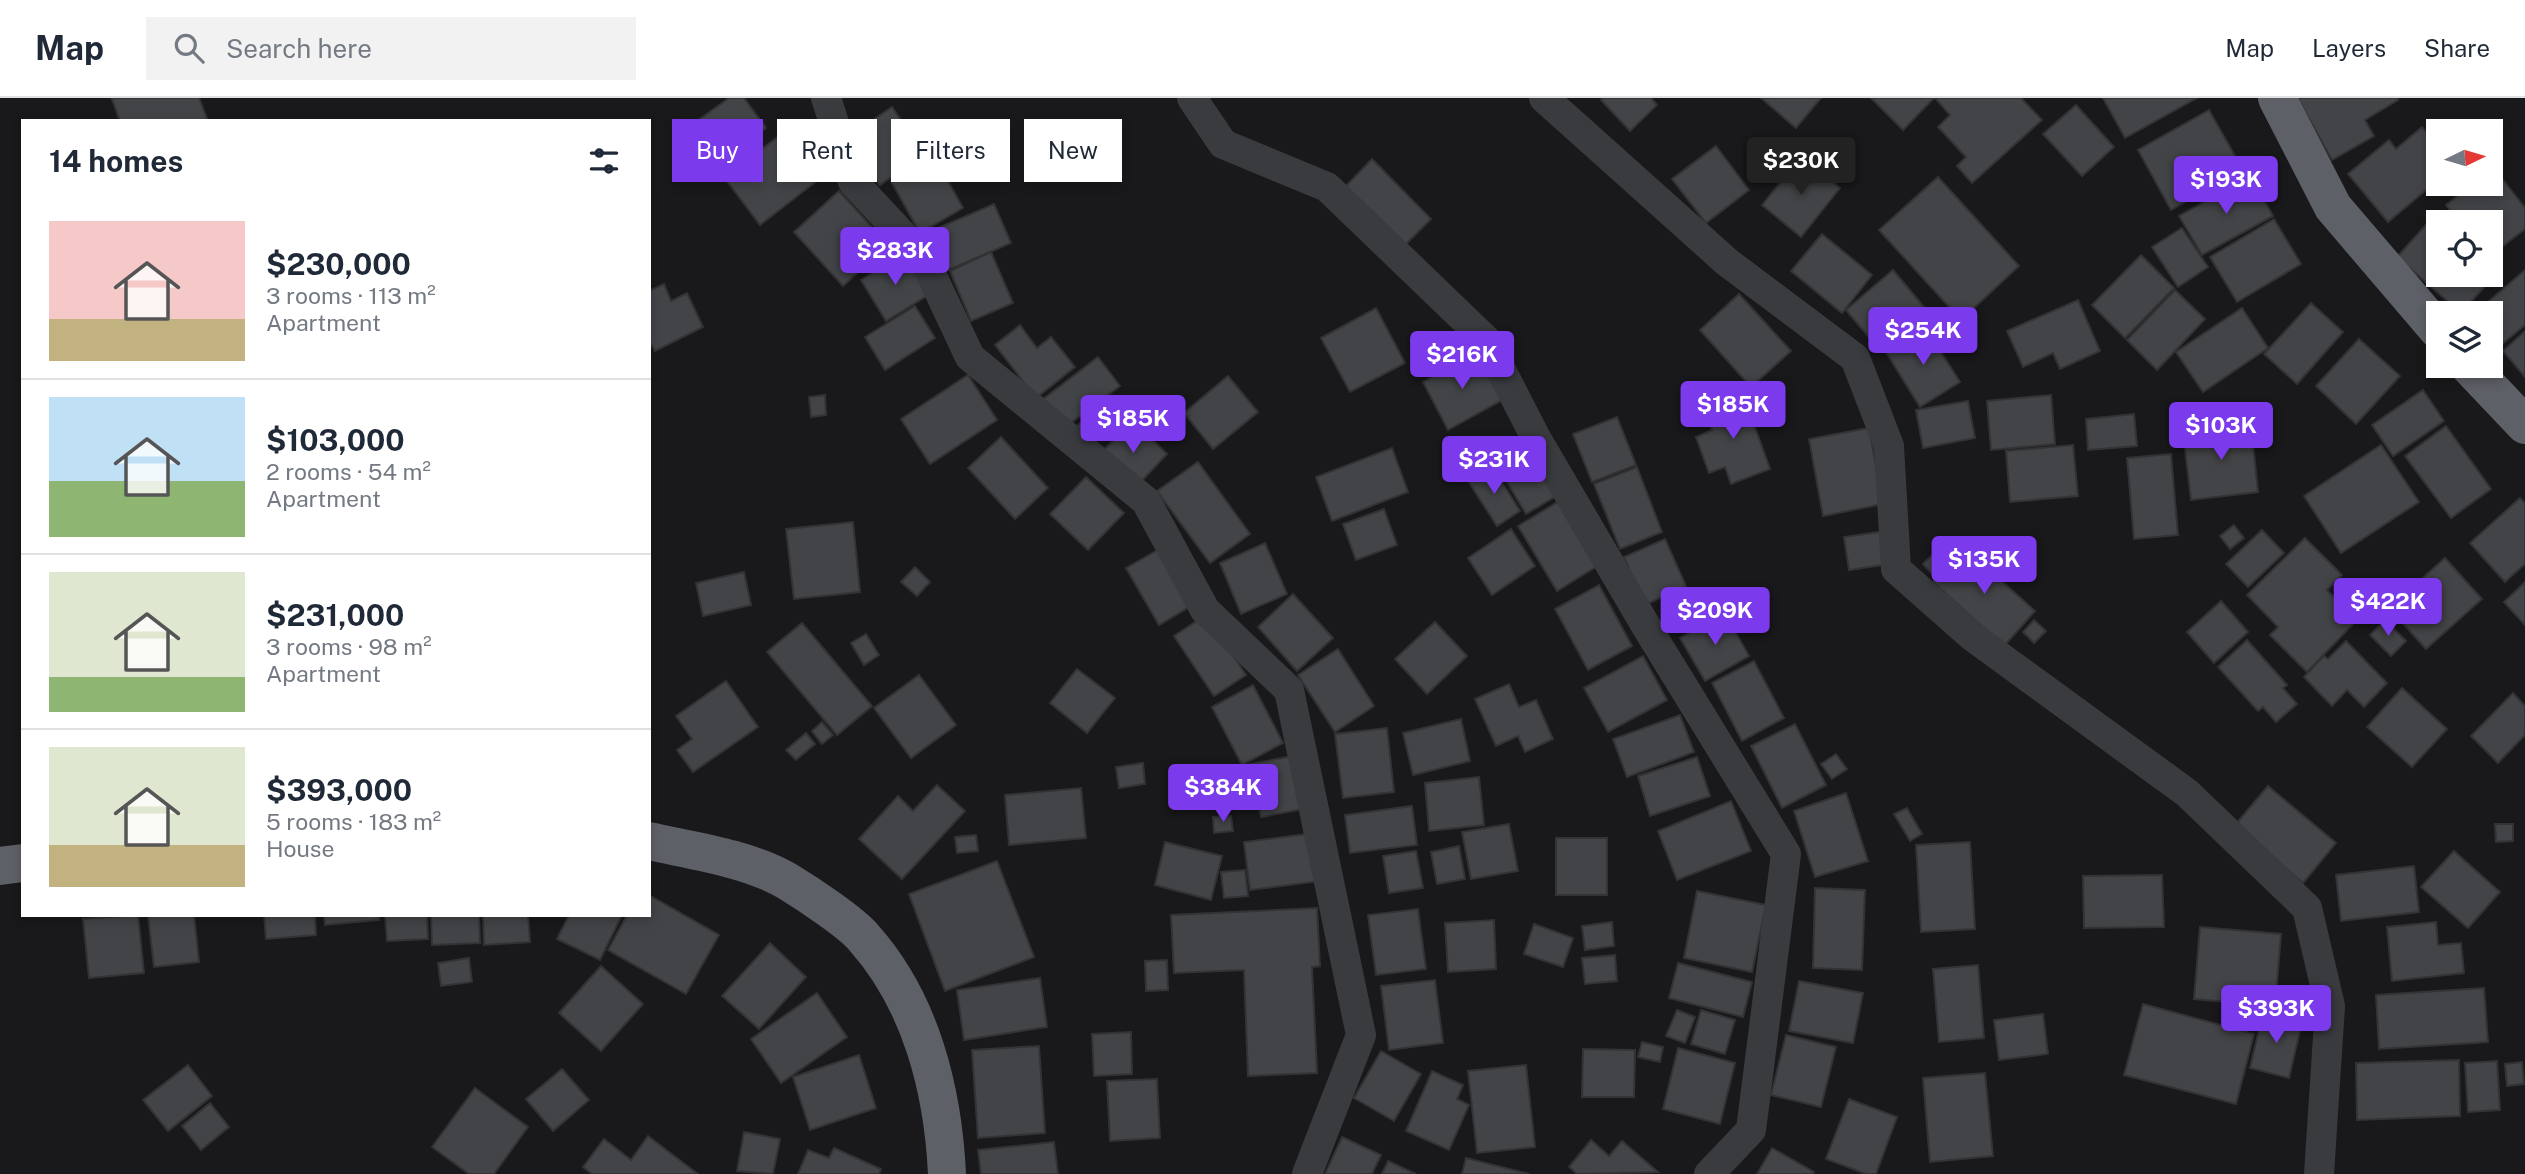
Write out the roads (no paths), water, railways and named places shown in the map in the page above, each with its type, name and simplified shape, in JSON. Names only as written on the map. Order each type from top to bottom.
[{"type":"highway","points":[[2277,98],[2333,207],[2426,316]]},
{"type":"highway","points":[[2480,378],[2525,425]]},
{"type":"highway","points":[[651,841],[728,859],[786,880],[863,936],[911,1006],[926,1049],[936,1092],[947,1174]]},
{"type":"highway","points":[[0,866],[21,863]]},
{"type":"street","points":[[826,98],[853,182],[923,257],[970,357],[1146,501],[1205,610],[1289,690],[1361,1035],[1307,1174]]},
{"type":"street","points":[[1192,98],[1223,144],[1327,187],[1485,339],[1536,438],[1786,854],[1751,1130],[1709,1174]]},
{"type":"street","points":[[1544,98],[1727,262],[1855,358],[1889,446],[1896,569],[1973,636],[2187,793],[2307,908],[2330,1006],[2319,1174]]}]
